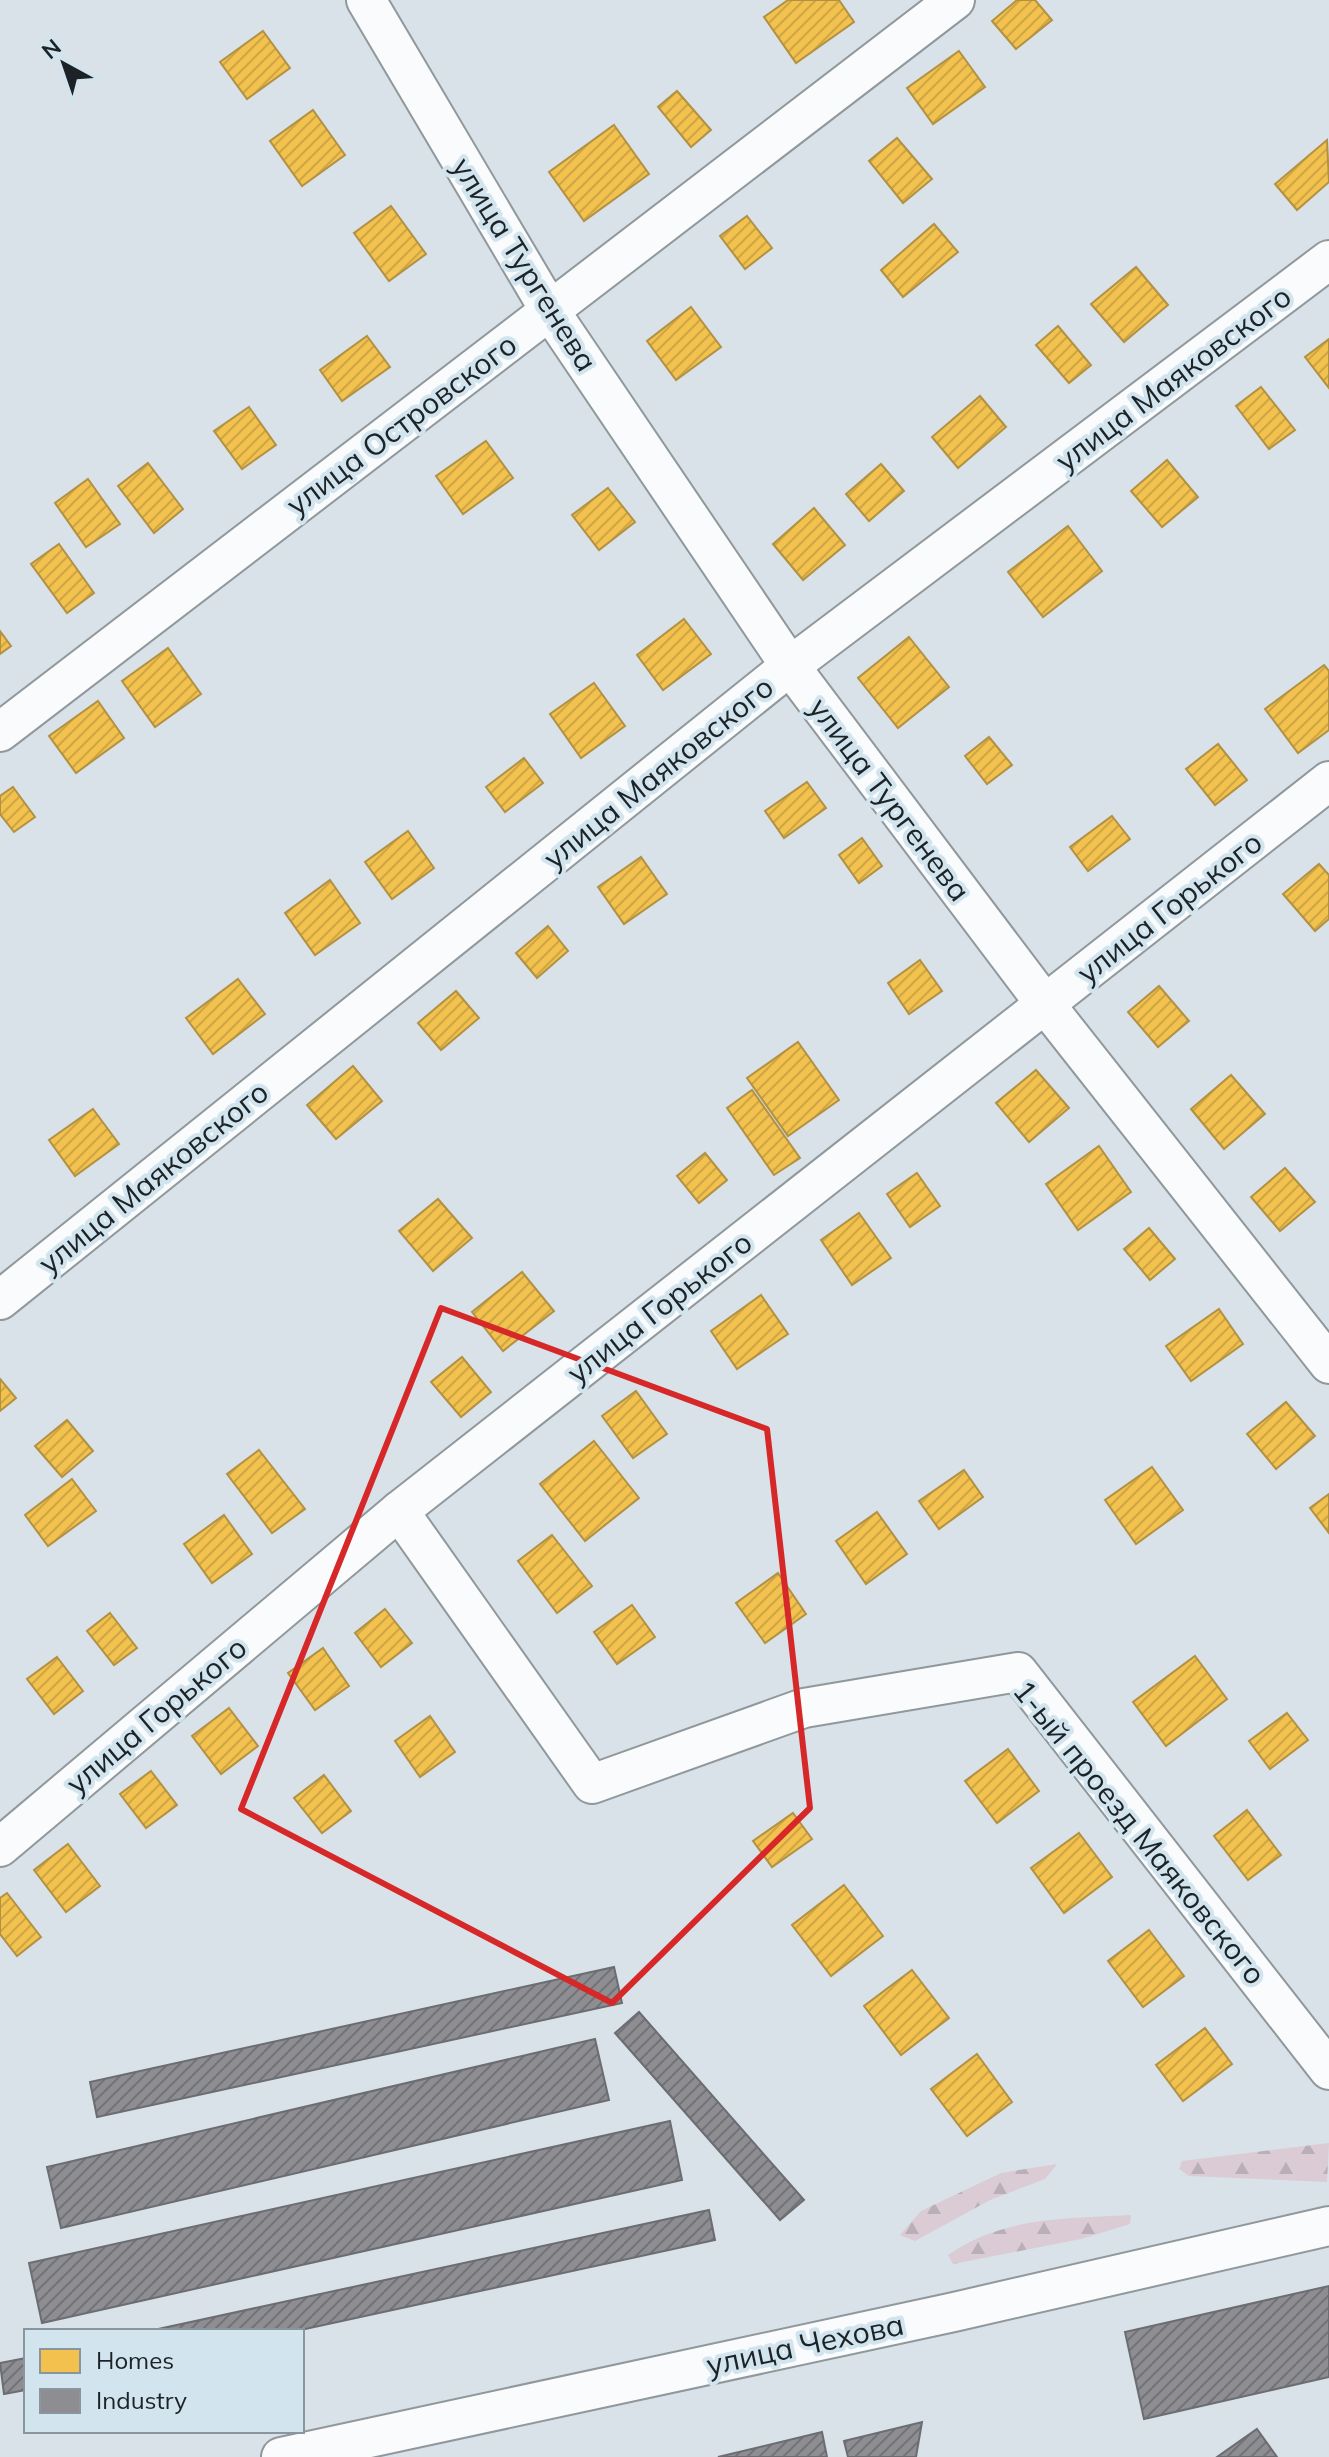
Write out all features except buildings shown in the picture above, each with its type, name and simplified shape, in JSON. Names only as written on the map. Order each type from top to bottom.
[{"type":"street","name":"улица Тургенева","points":[[366,0],[550,311],[790,666],[1045,1004],[1329,1364]]},
{"type":"street","name":"улица Островского","points":[[0,732],[955,0]]},
{"type":"street","name":"улица Маяковского","points":[[0,1300],[790,666],[1329,260]]},
{"type":"street","name":"улица Горького","points":[[0,1847],[399,1511],[1329,781]]},
{"type":"street","name":"1-ый проезд Маяковского","points":[[399,1511],[592,1784],[804,1708],[1018,1672],[1329,2070]]},
{"type":"street","name":"улица Чехова","points":[[281,2457],[954,2312],[1329,2226]]},
{"type":"highlighted area","points":[[441,1308],[767,1429],[810,1808],[612,2003],[241,1809]]},
{"type":"green space","points":[[1329,2143],[1327,2182],[1189,2176],[1179,2169],[1182,2161]]},
{"type":"green space","points":[[1057,2164],[1045,2179],[990,2200],[915,2241],[900,2235],[921,2211],[1001,2173]]},
{"type":"green space","points":[[1131,2215],[1130,2224],[1081,2239],[953,2264],[948,2255],[969,2242],[1013,2226],[1059,2219]]}]
